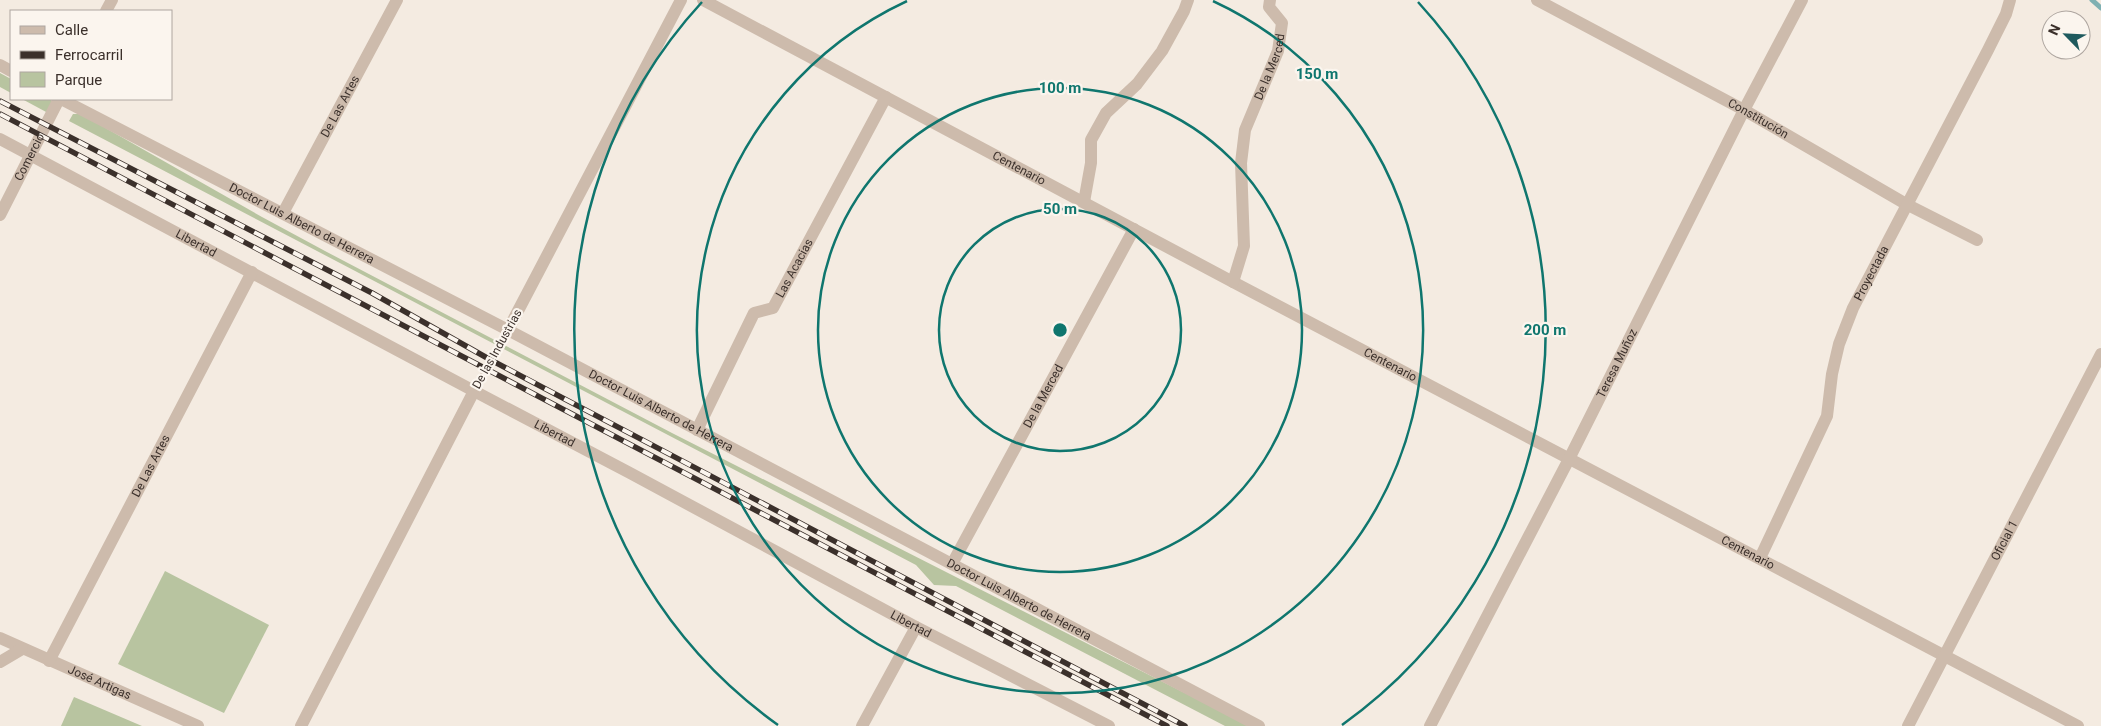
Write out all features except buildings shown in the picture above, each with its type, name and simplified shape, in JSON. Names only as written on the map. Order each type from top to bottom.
[{"type":"street","name":"De Las Artes","points":[[283,213],[397,0]]},
{"type":"street","name":"De las Industrias","points":[[508,330],[681,0]]},
{"type":"street","name":"Centenario","points":[[703,0],[1233,282],[2078,726]]},
{"type":"street","points":[[1084,202],[1092,163],[1092,140],[1106,113],[1137,84],[1162,51],[1188,0]]},
{"type":"street","name":"De la Merced","points":[[1233,282],[1244,246],[1241,163],[1245,130],[1278,50],[1282,23],[1269,7],[1270,0]]},
{"type":"street","name":"Constitución","points":[[1537,0],[1744,110],[1906,204],[1977,240]]},
{"type":"street","name":"Teresa Muñoz","points":[[1430,726],[1569,459],[1744,110],[1802,0]]},
{"type":"street","name":"Proyectada","points":[[1760,558],[1828,416],[1832,374],[1839,344],[1853,308],[1988,50],[2006,14],[2010,0]]},
{"type":"street","name":"Las Acacias","points":[[697,430],[754,313],[773,308],[886,97]]},
{"type":"street","name":"Comercio","points":[[0,215],[59,100]]},
{"type":"street","name":"Doctor Luis Alberto de Herrera","points":[[62,100],[508,330],[1258,726]]},
{"type":"street","name":"Libertad","points":[[0,138],[916,627],[1109,726]]},
{"type":"street","name":"De la Merced","points":[[952,564],[1134,229]]},
{"type":"street","name":"De Las Artes","points":[[49,660],[252,272]]},
{"type":"street","name":"Oficial 1","points":[[1908,726],[2101,354]]},
{"type":"street","name":"De las Industrias","points":[[301,726],[474,392]]},
{"type":"street","points":[[862,726],[916,627]]},
{"type":"street","name":"José Artigas","points":[[0,638],[198,726]]},
{"type":"street","points":[[0,662],[22,649]]},
{"type":"path","name":"De las Industrias","points":[[474,392],[488,359],[508,330]]},
{"type":"green space","points":[[0,73],[10,78],[10,92],[0,87]]},
{"type":"green space","points":[[24,100],[53,101],[48,113]]},
{"type":"green space","points":[[73,114],[81,114],[262,217],[672,433],[1250,726],[1225,726],[956,586],[934,585],[916,565],[69,121]]},
{"type":"green space","points":[[165,571],[269,625],[224,713],[118,664]]},
{"type":"green space","points":[[74,697],[142,726],[61,726]]},
{"type":"waterway","points":[[2092,0],[2101,8]]},
{"type":"railway","points":[[0,101],[372,293],[489,359],[1185,726]]},
{"type":"railway","points":[[0,114],[1167,726]]}]
